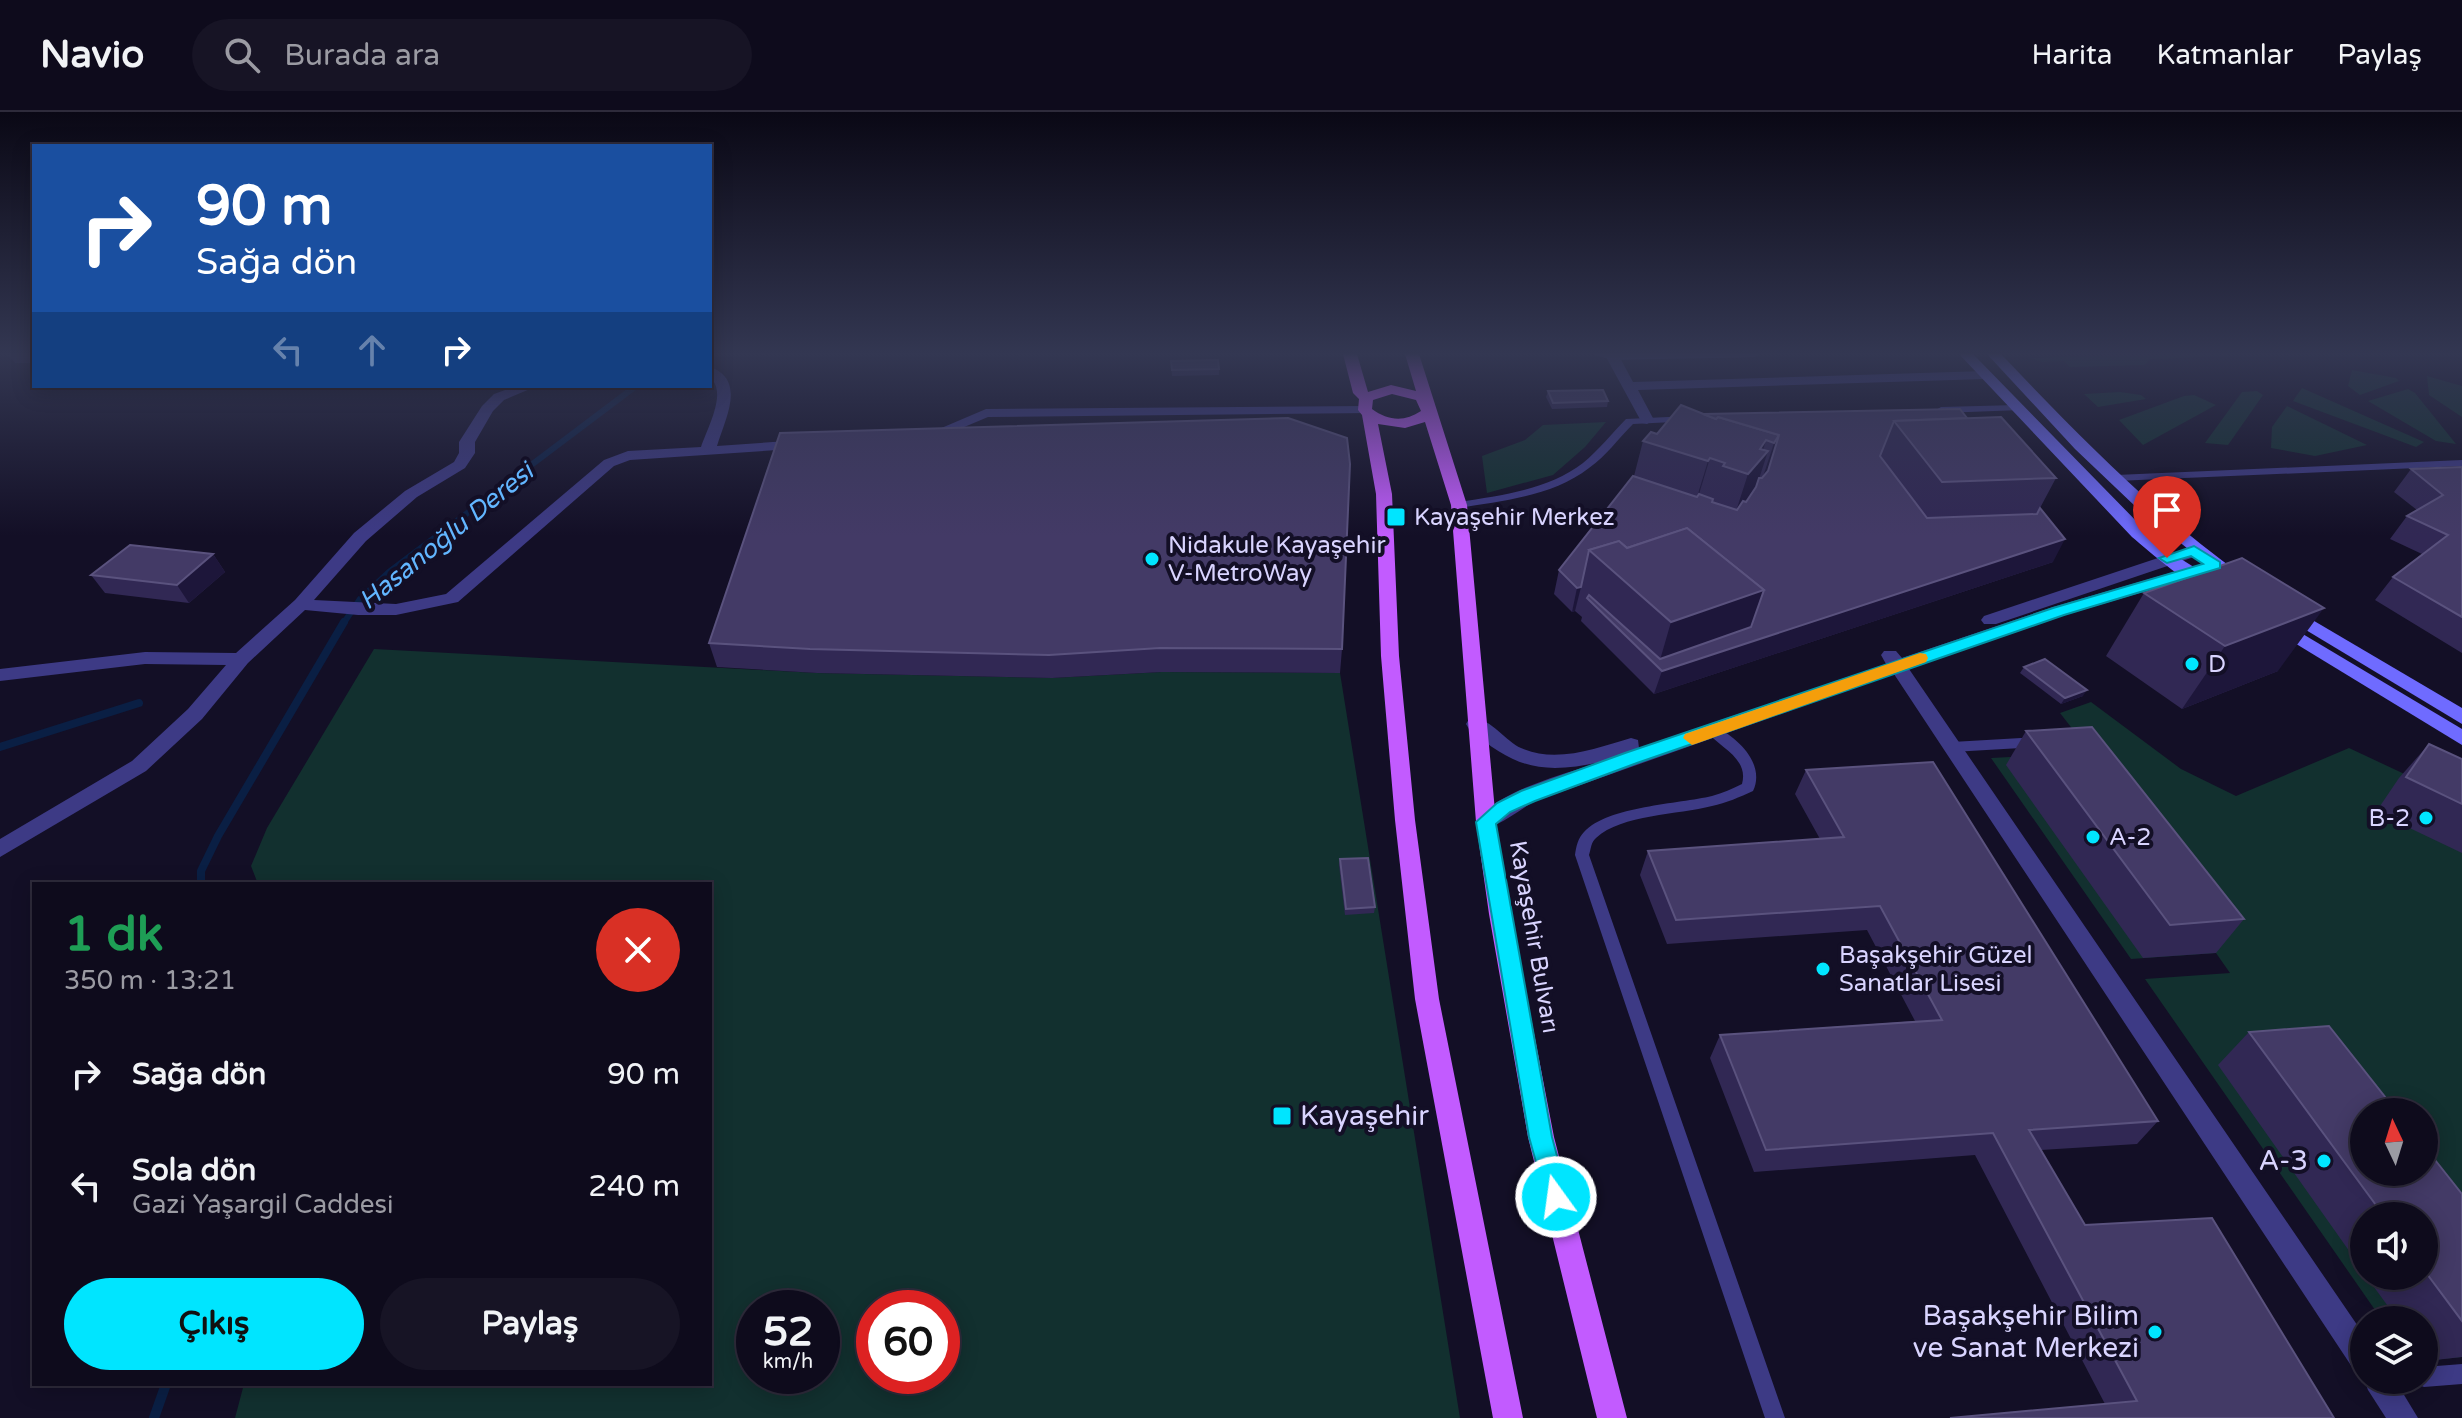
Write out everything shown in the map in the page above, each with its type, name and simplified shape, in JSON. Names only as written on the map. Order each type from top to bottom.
[{"type":"main road","points":[[1368,415],[1384,494],[1392,670],[1405,820],[1427,999],[1508,1418]]},
{"type":"main road","points":[[1380,415],[1397,424],[1417,421],[1421,415]]},
{"type":"main road","name":"Kayaşehir Bulvarı","points":[[1430,415],[1459,505],[1486,822],[1541,1137],[1612,1418]]},
{"type":"street","points":[[0,849],[139,766],[195,714],[241,659],[301,604],[360,537],[411,494],[460,465],[467,453],[467,442],[485,415]]},
{"type":"street","points":[[708,450],[719,415]]},
{"type":"street","points":[[905,441],[920,440],[981,415]]},
{"type":"street","points":[[1644,415],[1647,420]]},
{"type":"street","points":[[2024,415],[2105,500],[2167,558],[2228,596]]},
{"type":"street","points":[[2054,415],[2194,551],[2462,717]]},
{"type":"street","points":[[301,604],[387,611],[429,606],[452,598],[609,463],[628,456],[814,445]]},
{"type":"street","points":[[1486,822],[1504,808],[1528,796],[1713,731],[1894,660],[2167,558],[2194,551]]},
{"type":"street","points":[[1476,724],[1504,748],[1526,758],[1570,761],[1624,748],[1894,660],[2215,565]]},
{"type":"street","points":[[2267,619],[2462,738]]},
{"type":"street","points":[[0,675],[145,658],[241,659]]},
{"type":"street","points":[[1894,660],[2350,1332]]},
{"type":"street","points":[[2390,1394],[2403,1418]]},
{"type":"lane","points":[[1459,505],[1519,494],[1561,481],[1598,456],[1628,423],[1708,418]]},
{"type":"lane","points":[[2116,478],[2462,463]]},
{"type":"lane","points":[[1713,731],[1750,765],[1752,778],[1748,787],[1717,800],[1649,813],[1608,826],[1591,834],[1584,842],[1582,855],[1775,1418]]},
{"type":"lane","points":[[1952,747],[2058,741]]},
{"type":"lane","points":[[2438,1376],[2462,1374]]},
{"type":"green space","points":[[2133,415],[2198,415],[2143,445],[2119,420]]},
{"type":"green space","points":[[2225,415],[2249,415],[2228,445],[2205,443]]},
{"type":"green space","points":[[2281,415],[2305,415],[2367,445],[2315,456],[2271,448],[2272,427]]},
{"type":"green space","points":[[2330,415],[2363,415],[2424,442],[2416,447]]},
{"type":"green space","points":[[2392,415],[2433,415],[2456,444],[2436,441]]},
{"type":"green space","points":[[1606,422],[1585,447],[1553,475],[1487,493],[1482,456],[1525,440],[1543,425]]},
{"type":"green space","points":[[374,649],[817,673],[1052,678],[1162,672],[1340,673],[1460,1418],[235,1418],[243,1386],[712,1386],[712,882],[257,882],[251,866],[267,828]]},
{"type":"green space","points":[[2091,702],[2181,769],[2236,796],[2349,748],[2462,801],[2462,1357],[2438,1360],[2438,1306],[2372,1306],[2361,1290],[2438,1290],[2438,1202],[2350,1202],[2350,1274],[2145,979],[2230,973],[2216,953],[2131,959],[1991,758],[2065,754],[2095,758],[2060,713]]},
{"type":"building","points":[[1673,415],[1706,415],[1779,435],[1774,443],[1766,440],[1760,449],[1768,451],[1748,474],[1710,458],[1708,461],[1643,441],[1651,432],[1657,434]]},
{"type":"building","points":[[1705,415],[1965,415],[1967,418],[1894,421],[1880,456],[1927,518],[2037,514],[2040,508],[2065,539],[1662,671],[1587,598],[1589,595],[1660,659],[1751,627],[1764,590],[1687,528],[1627,548],[1619,541],[1589,550],[1581,587],[1577,588],[1559,570],[1633,476],[1697,497],[1699,494],[1737,510],[1743,501],[1746,502],[1759,478],[1768,471],[1779,435],[1718,417]]},
{"type":"building","points":[[2001,417],[2056,478],[1942,482],[1894,421]]},
{"type":"building","name":"Nidakule Kayaşehir V-MetroWay","points":[[1288,418],[1347,438],[1350,464],[1342,649],[1160,648],[1049,655],[810,649],[709,643],[780,433]]},
{"type":"building","points":[[2462,467],[2462,617],[2393,577],[2448,535],[2407,516],[2443,495],[2411,469]]},
{"type":"building","points":[[1687,528],[1764,590],[1671,622],[1589,550],[1619,541],[1627,548]]},
{"type":"building","points":[[130,545],[213,554],[177,585],[91,575]]},
{"type":"building","points":[[2242,558],[2324,608],[2225,646],[2144,593]]},
{"type":"building","points":[[2045,659],[2087,690],[2065,698],[2024,667]]},
{"type":"building","points":[[2092,727],[2244,919],[2170,925],[2026,731]]},
{"type":"building","points":[[2429,744],[2462,759],[2462,804],[2406,777]]},
{"type":"building","points":[[1933,762],[2158,1121],[2029,1130],[2085,1225],[2212,1218],[2334,1418],[1950,1418],[2137,1401],[1993,1133],[1766,1150],[1720,1035],[1942,1020],[1880,906],[1676,920],[1648,851],[1844,837],[1806,770]]},
{"type":"building","points":[[1368,858],[1375,907],[1346,909],[1340,859]]},
{"type":"building","points":[[2329,1026],[2386,1098],[2350,1098],[2350,1170],[2249,1032]]},
{"type":"building","points":[[2438,1164],[2462,1194],[2462,1321],[2438,1289],[2438,1202],[2374,1202],[2362,1186],[2438,1186]]},
{"type":"waterway","name":"Hasanoğlu Deresi","points":[[343,624],[360,599],[389,572],[598,415]]},
{"type":"waterway","name":"Hasanoğlu Deresi","points":[[201,882],[201,871],[218,836],[344,622]]},
{"type":"waterway","points":[[0,747],[139,703]]},
{"type":"waterway","name":"Hasanoğlu Deresi","points":[[154,1418],[165,1386]]},
{"type":"slow traffic","points":[[1692,738],[1920,658]]},
{"type":"place","name":"Kayaşehir Merkez","points":[[1396,517]]},
{"type":"place","name":"Nidakule Kayaşehir V-MetroWay","points":[[1152,559]]},
{"type":"place","name":"D","points":[[2192,664]]},
{"type":"place","name":"B-2","points":[[2426,818]]},
{"type":"place","name":"A-2","points":[[2093,837]]},
{"type":"place","name":"Başakşehir Güzel Sanatlar Lisesi","points":[[1823,969]]},
{"type":"place","name":"Kayaşehir","points":[[1282,1116]]},
{"type":"place","name":"A-3","points":[[2324,1161]]},
{"type":"place","name":"Başakşehir Bilim ve Sanat Merkezi","points":[[2155,1332]]},
{"type":"route","points":[[1556,1197],[1541,1137],[1486,822],[1504,808],[1528,796],[1631,758],[2059,611],[2215,565],[2194,551],[2167,558]]}]
